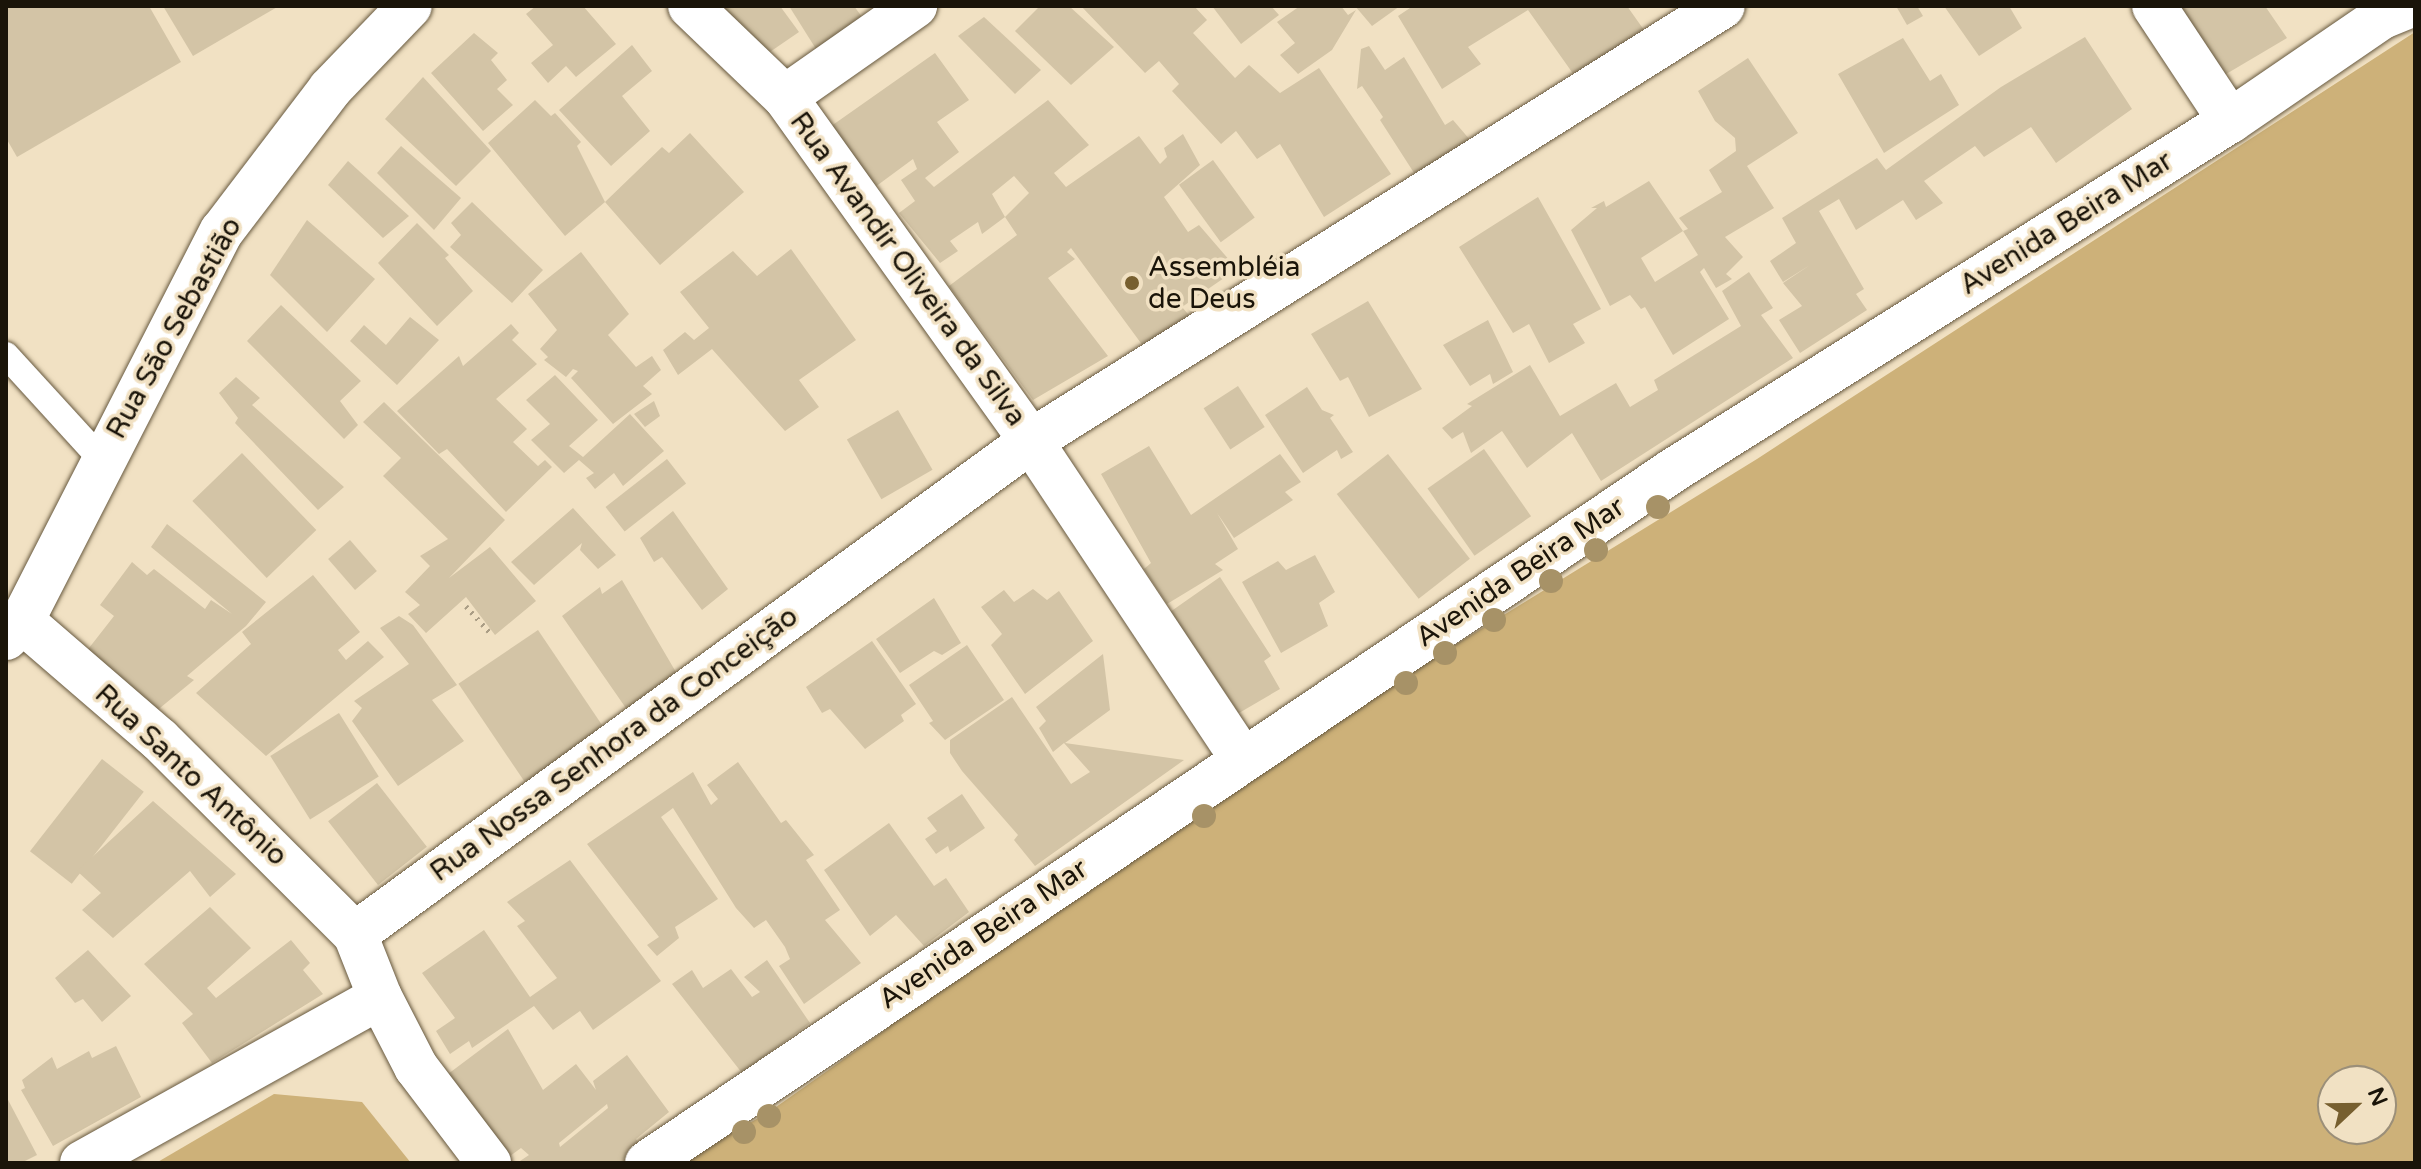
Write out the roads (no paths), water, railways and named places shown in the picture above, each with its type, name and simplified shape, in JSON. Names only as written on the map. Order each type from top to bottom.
[{"type":"street","name":"Rua São Sebastião","points":[[14,630],[222,231],[330,89],[410,6]]},
{"type":"street","name":"Rua Avandir Oliveira da Silva","points":[[690,6],[785,97],[1031,441],[1242,758]]},
{"type":"street","points":[[785,97],[915,6]]},
{"type":"street","points":[[1031,441],[1723,6]]},
{"type":"street","points":[[2154,6],[2230,121]]},
{"type":"street","name":"Avenida Beira Mar","points":[[647,1163],[1242,758],[1672,471],[2230,121],[2382,17],[2409,6]]},
{"type":"street","name":"Rua Avandir Oliveira da Silva","points":[[873,555],[1031,441]]},
{"type":"street","name":"Rua Nossa Senhora da Conceição","points":[[355,934],[873,555]]},
{"type":"street","name":"Rua Santo Antônio","points":[[14,630],[160,740],[355,934]]},
{"type":"street","points":[[355,934],[380,997],[416,1067],[489,1163]]},
{"type":"street","points":[[82,1163],[380,997]]},
{"type":"lane","points":[[6,355],[102,460]]},
{"type":"place","name":"Assembléia de Deus","points":[[1132,283]]}]
